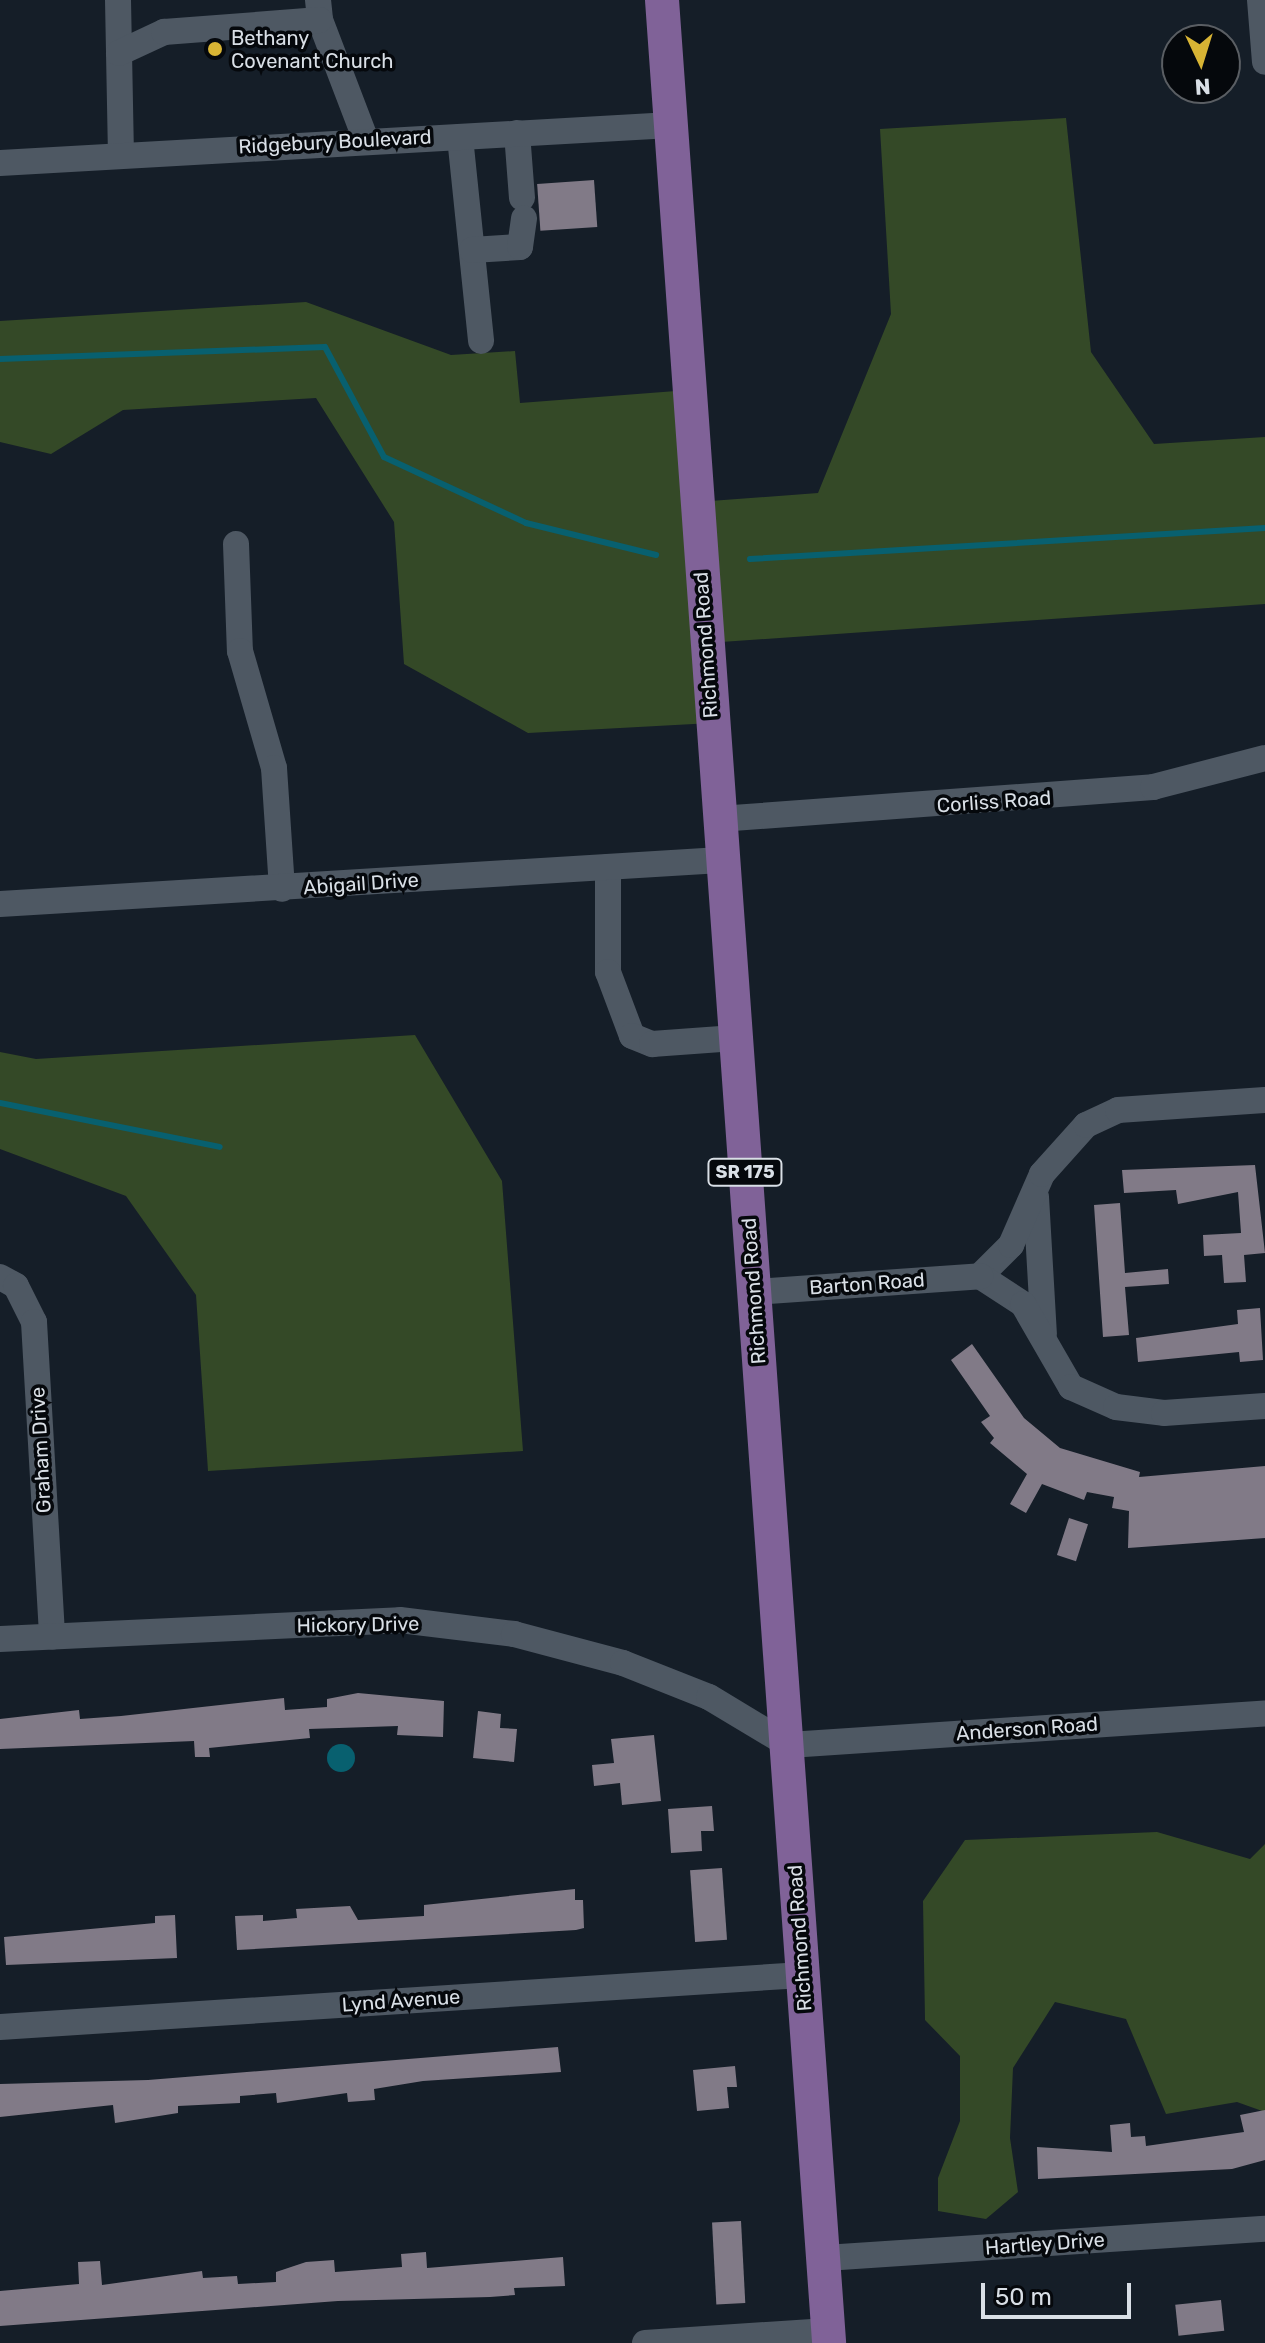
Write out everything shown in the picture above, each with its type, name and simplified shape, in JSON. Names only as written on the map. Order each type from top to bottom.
[{"type":"main road","name":"Richmond Road","points":[[662,0],[721,860],[789,1745],[802,1975],[829,2337]]},
{"type":"street","points":[[118,0],[121,154]]},
{"type":"street","points":[[1260,0],[1265,62]]},
{"type":"street","points":[[119,53],[164,32],[319,10],[365,138]]},
{"type":"street","name":"Ridgebury Boulevard","points":[[0,163],[365,138],[460,137],[671,125]]},
{"type":"street","points":[[472,250],[520,247],[523,208],[517,133]]},
{"type":"street","points":[[460,137],[481,341]]},
{"type":"street","points":[[236,544],[240,651],[274,768],[282,889]]},
{"type":"street","name":"Corliss Road","points":[[719,819],[1153,787],[1265,758]]},
{"type":"street","name":"Abigail Drive","points":[[0,904],[721,860]]},
{"type":"street","points":[[608,867],[608,972],[632,1036],[652,1044],[735,1038]]},
{"type":"street","points":[[1265,1100],[1118,1110],[1086,1125],[1035,1190],[1011,1245],[980,1276],[1023,1304],[1071,1387],[1116,1407],[1164,1413],[1265,1406]]},
{"type":"street","points":[[1035,1190],[1045,1342]]},
{"type":"street","name":"Barton Road","points":[[754,1292],[980,1276]]},
{"type":"street","name":"Graham Drive","points":[[0,1277],[16,1286],[34,1322],[52,1636]]},
{"type":"street","name":"Hickory Drive","points":[[0,1639],[400,1620],[514,1634],[623,1663],[709,1697],[789,1745]]},
{"type":"street","name":"Anderson Road","points":[[789,1745],[1265,1713]]},
{"type":"street","name":"Lynd Avenue","points":[[0,2027],[802,1975]]},
{"type":"street","name":"Hartley Drive","points":[[825,2258],[1265,2229]]},
{"type":"street","points":[[645,2343],[829,2337]]},
{"type":"green space","points":[[1066,118],[1091,352],[1154,444],[1265,437],[1265,604],[707,643],[712,723],[528,733],[404,664],[394,522],[316,398],[123,410],[51,454],[0,442],[0,321],[306,302],[451,355],[515,351],[520,403],[689,390],[697,502],[818,493],[891,314],[880,129]]},
{"type":"green space","points":[[415,1035],[502,1181],[523,1451],[208,1471],[196,1295],[126,1196],[0,1149],[0,1052],[36,1059]]},
{"type":"green space","points":[[1157,1832],[1250,1859],[1265,1844],[1265,2112],[1237,2102],[1166,2114],[1126,2019],[1055,2002],[1013,2068],[1010,2138],[1018,2192],[986,2219],[938,2211],[938,2178],[960,2121],[960,2056],[925,2020],[923,1901],[965,1840]]},
{"type":"water","points":[[341,1744],[351,1748],[355,1758],[351,1768],[341,1772],[331,1768],[327,1758],[331,1748]]},
{"type":"building","points":[[594,180],[597,227],[540,231],[537,184]]},
{"type":"building","points":[[1255,1165],[1265,1253],[1244,1255],[1246,1282],[1224,1283],[1222,1255],[1204,1256],[1203,1235],[1241,1233],[1238,1192],[1178,1204],[1176,1190],[1124,1193],[1122,1170]]},
{"type":"building","points":[[1120,1203],[1125,1273],[1168,1269],[1169,1284],[1125,1287],[1129,1335],[1103,1337],[1094,1205]]},
{"type":"building","points":[[1260,1308],[1263,1360],[1240,1362],[1239,1352],[1138,1362],[1136,1338],[1238,1324],[1237,1310]]},
{"type":"building","points":[[972,1344],[1024,1418],[1060,1448],[1140,1472],[1139,1477],[1265,1466],[1265,1538],[1128,1548],[1129,1511],[1112,1508],[1114,1497],[1087,1492],[1084,1500],[1042,1484],[1026,1513],[1010,1504],[1027,1474],[990,1443],[994,1438],[981,1422],[990,1416],[951,1360]]},
{"type":"building","points":[[1069,1518],[1088,1524],[1076,1561],[1057,1555]]},
{"type":"building","points":[[358,1693],[444,1701],[443,1737],[397,1735],[398,1726],[309,1729],[310,1738],[209,1748],[210,1757],[195,1757],[194,1741],[0,1749],[0,1719],[79,1710],[80,1719],[121,1716],[284,1698],[285,1710],[327,1707],[327,1699]]},
{"type":"building","points":[[478,1711],[501,1714],[500,1728],[517,1729],[514,1762],[473,1758]]},
{"type":"building","points":[[654,1735],[661,1801],[622,1805],[620,1783],[594,1786],[592,1765],[614,1763],[611,1739]]},
{"type":"building","points":[[712,1806],[714,1831],[701,1831],[702,1851],[671,1853],[668,1809]]},
{"type":"building","points":[[722,1868],[727,1940],[695,1942],[690,1870]]},
{"type":"building","points":[[575,1889],[575,1900],[583,1900],[584,1928],[576,1930],[237,1950],[235,1916],[263,1915],[263,1921],[297,1918],[296,1909],[350,1906],[358,1920],[424,1916],[424,1905]]},
{"type":"building","points":[[175,1915],[177,1958],[6,1965],[4,1937],[155,1923],[155,1916]]},
{"type":"building","points":[[558,2047],[561,2072],[423,2081],[374,2089],[375,2100],[348,2102],[347,2093],[277,2103],[276,2093],[240,2096],[240,2103],[178,2106],[178,2113],[115,2123],[113,2105],[0,2117],[0,2084],[148,2080]]},
{"type":"building","points":[[735,2066],[737,2087],[727,2087],[729,2108],[697,2111],[693,2070]]},
{"type":"building","points":[[1265,2110],[1265,2160],[1232,2169],[1038,2179],[1037,2147],[1112,2152],[1110,2125],[1130,2123],[1131,2137],[1145,2136],[1146,2146],[1244,2132],[1240,2115]]},
{"type":"building","points":[[741,2221],[745,2303],[716,2304],[712,2223]]},
{"type":"building","points":[[426,2252],[427,2268],[563,2257],[565,2286],[514,2288],[515,2295],[490,2297],[338,2301],[0,2326],[0,2291],[79,2284],[78,2262],[100,2261],[102,2285],[202,2271],[203,2278],[237,2276],[238,2284],[276,2282],[276,2272],[306,2262],[334,2260],[335,2272],[402,2267],[401,2254]]},
{"type":"building","points":[[1221,2300],[1224,2331],[1178,2336],[1175,2305]]},
{"type":"waterway","points":[[0,359],[325,347],[384,457],[526,523],[656,555]]},
{"type":"waterway","points":[[750,559],[1265,528]]},
{"type":"waterway","points":[[0,1103],[220,1147]]},
{"type":"place","name":"Bethany Covenant Church","points":[[215,49]]}]
